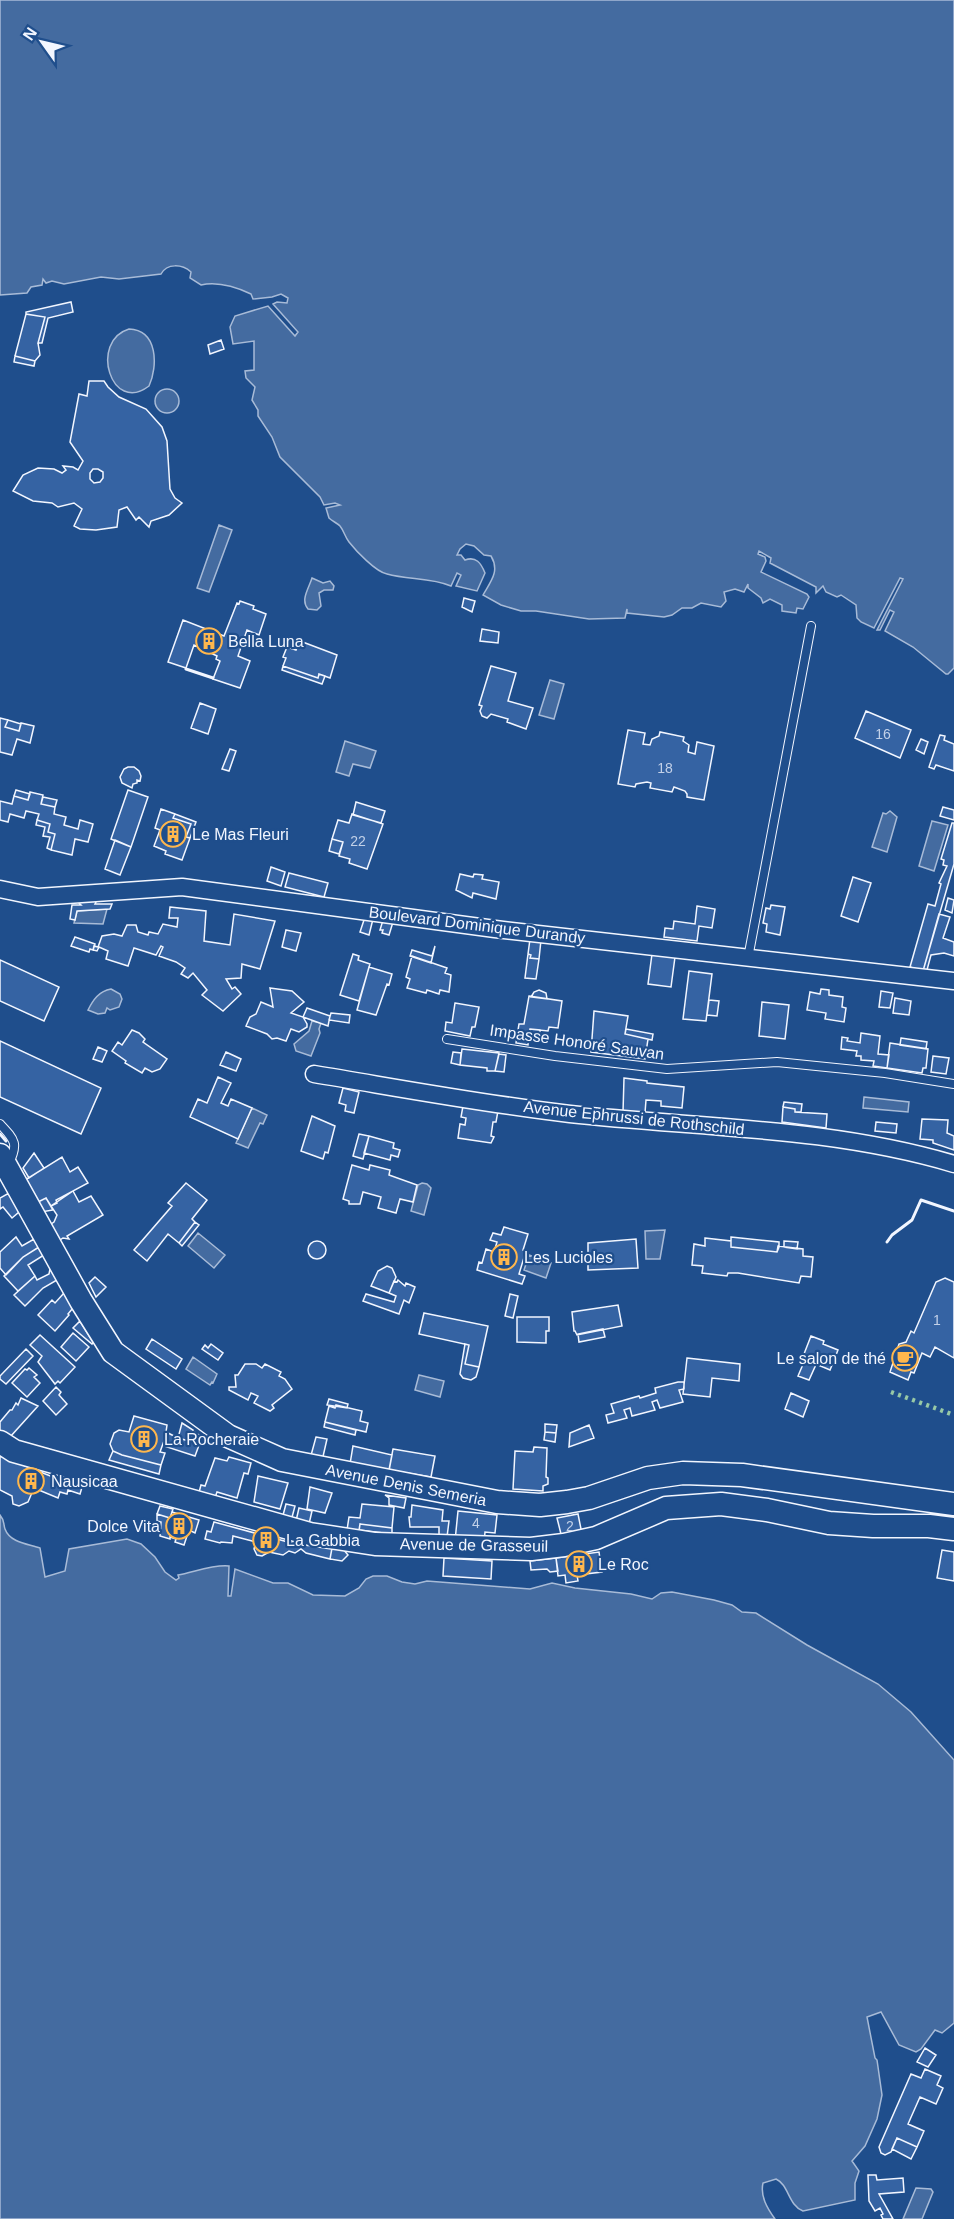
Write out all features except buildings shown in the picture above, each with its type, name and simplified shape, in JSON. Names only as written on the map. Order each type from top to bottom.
[{"type":"main road","name":"Avenue Denis Semeria","points":[[4,1161],[81,1301],[113,1352],[228,1436],[255,1450],[282,1460],[497,1502],[540,1505],[589,1498],[648,1478],[683,1473],[742,1475],[954,1504]]},
{"type":"main road","name":"Avenue de Grasseuil","points":[[0,1442],[14,1451],[310,1534],[375,1544],[531,1549],[596,1538],[666,1508],[721,1504],[767,1510],[829,1523],[873,1527],[929,1526],[954,1529]]},
{"type":"street","name":"Boulevard Dominique Durandy","points":[[0,889],[38,897],[182,887],[495,929],[954,981]]},
{"type":"street","name":"Avenue Ephrussi de Rothschild","points":[[314,1074],[473,1101],[560,1112],[728,1126],[853,1141],[904,1149],[954,1164]]},
{"type":"lane","points":[[748,957],[811,626]]},
{"type":"lane","name":"Impasse Honoré Sauvan","points":[[447,1039],[667,1070],[777,1062],[885,1073],[954,1084]]},
{"type":"lane","points":[[0,1124],[13,1138],[15,1151],[4,1161]]},
{"type":"water","points":[[0,0],[954,0],[954,668],[946,674],[913,647],[885,631],[894,612],[890,610],[880,630],[877,630],[903,579],[900,578],[874,628],[857,618],[856,605],[841,595],[837,597],[826,592],[823,586],[816,593],[816,587],[770,563],[771,558],[759,551],[758,554],[765,557],[766,561],[761,572],[807,594],[809,597],[803,609],[797,608],[796,613],[782,611],[782,605],[770,599],[763,603],[761,598],[748,588],[748,584],[744,592],[735,589],[724,592],[726,601],[721,607],[701,603],[692,608],[682,608],[664,617],[627,613],[627,609],[625,618],[589,619],[521,611],[501,605],[483,595],[495,571],[494,561],[491,556],[484,555],[474,546],[466,544],[457,555],[461,555],[465,560],[478,561],[485,573],[477,591],[456,586],[461,575],[457,573],[451,586],[436,581],[395,576],[377,569],[352,546],[340,526],[329,518],[326,508],[340,505],[335,503],[324,505],[320,497],[280,457],[252,400],[255,387],[246,378],[245,371],[254,370],[254,341],[233,344],[230,327],[235,316],[268,306],[295,336],[298,332],[273,304],[287,303],[288,298],[281,294],[253,299],[251,294],[233,287],[221,284],[201,285],[190,278],[191,272],[179,266],[171,266],[161,274],[119,279],[101,277],[64,284],[52,281],[46,283],[43,279],[42,285],[31,287],[27,293],[0,295]]},
{"type":"water","points":[[129,329],[139,331],[146,336],[153,350],[154,359],[154,369],[149,386],[136,392],[124,391],[115,384],[108,360],[110,347],[117,336]]},
{"type":"water","points":[[167,389],[176,392],[179,401],[176,410],[167,413],[158,410],[155,401],[158,392]]},
{"type":"water","points":[[219,525],[232,530],[209,592],[197,588]]},
{"type":"water","points":[[312,578],[323,583],[330,581],[334,586],[333,590],[324,590],[319,593],[321,606],[317,610],[308,609],[305,602]]},
{"type":"water","points":[[550,680],[564,684],[554,719],[539,715]]},
{"type":"water","points":[[345,741],[376,751],[370,768],[353,764],[349,776],[336,772]]},
{"type":"water","points":[[890,811],[897,817],[887,852],[872,847],[883,813]]},
{"type":"water","points":[[932,821],[948,825],[934,871],[919,866]]},
{"type":"water","points":[[107,909],[103,924],[74,923],[77,911]]},
{"type":"water","points":[[111,989],[120,994],[122,999],[119,1007],[110,1010],[107,1008],[105,1013],[98,1014],[88,1010],[97,996]]},
{"type":"water","points":[[312,1021],[321,1023],[320,1033],[311,1056],[296,1051],[294,1044],[309,1031]]},
{"type":"water","points":[[864,1097],[909,1102],[908,1112],[863,1108]]},
{"type":"water","points":[[252,1108],[267,1115],[263,1124],[260,1123],[248,1148],[236,1143]]},
{"type":"water","points":[[422,1183],[431,1188],[424,1215],[411,1211],[418,1185]]},
{"type":"water","points":[[665,1230],[660,1259],[646,1259],[645,1231]]},
{"type":"water","points":[[198,1233],[225,1255],[214,1268],[188,1246]]},
{"type":"water","points":[[529,1255],[551,1263],[546,1278],[524,1270]]},
{"type":"water","points":[[193,1357],[217,1374],[213,1383],[210,1385],[186,1369]]},
{"type":"water","points":[[419,1375],[444,1381],[440,1397],[415,1390]]},
{"type":"water","points":[[0,1515],[7,1534],[20,1542],[40,1548],[45,1577],[65,1571],[69,1549],[127,1539],[141,1544],[155,1557],[165,1572],[176,1580],[179,1578],[178,1575],[211,1567],[229,1566],[228,1596],[231,1596],[235,1569],[273,1583],[288,1583],[313,1595],[345,1596],[373,1576],[387,1576],[415,1584],[427,1581],[530,1589],[552,1583],[652,1599],[661,1593],[672,1592],[732,1605],[742,1612],[756,1613],[807,1645],[878,1684],[911,1712],[954,1760],[954,2023],[942,2033],[935,2030],[921,2049],[916,2052],[899,2045],[881,2012],[867,2017],[882,2095],[877,2119],[865,2146],[852,2161],[859,2171],[855,2183],[855,2200],[803,2211],[794,2204],[784,2186],[776,2179],[763,2183],[762,2188],[765,2202],[775,2219],[0,2219]]},
{"type":"water","points":[[916,2188],[931,2189],[933,2192],[922,2219],[903,2219]]},
{"type":"hedge","points":[[891,1392],[954,1415]]},
{"type":"wall","points":[[186,669],[213,678]]},
{"type":"wall","points":[[0,1134],[6,1141]]},
{"type":"wall","points":[[887,1242],[892,1235],[912,1220],[921,1200],[954,1211]]},
{"type":"place","name":"Bella Luna","points":[[209,641]]},
{"type":"place","name":"Le Mas Fleuri","points":[[173,834]]},
{"type":"place","name":"Les Lucioles","points":[[504,1257]]},
{"type":"place","name":"Le salon de thé","points":[[905,1358]]},
{"type":"place","name":"La Rocheraie","points":[[144,1439]]},
{"type":"place","name":"Nausicaa","points":[[31,1481]]},
{"type":"place","name":"Dolce Vita","points":[[179,1526]]},
{"type":"place","name":"La Gabbia","points":[[266,1540]]},
{"type":"place","name":"Le Roc","points":[[579,1564]]}]
